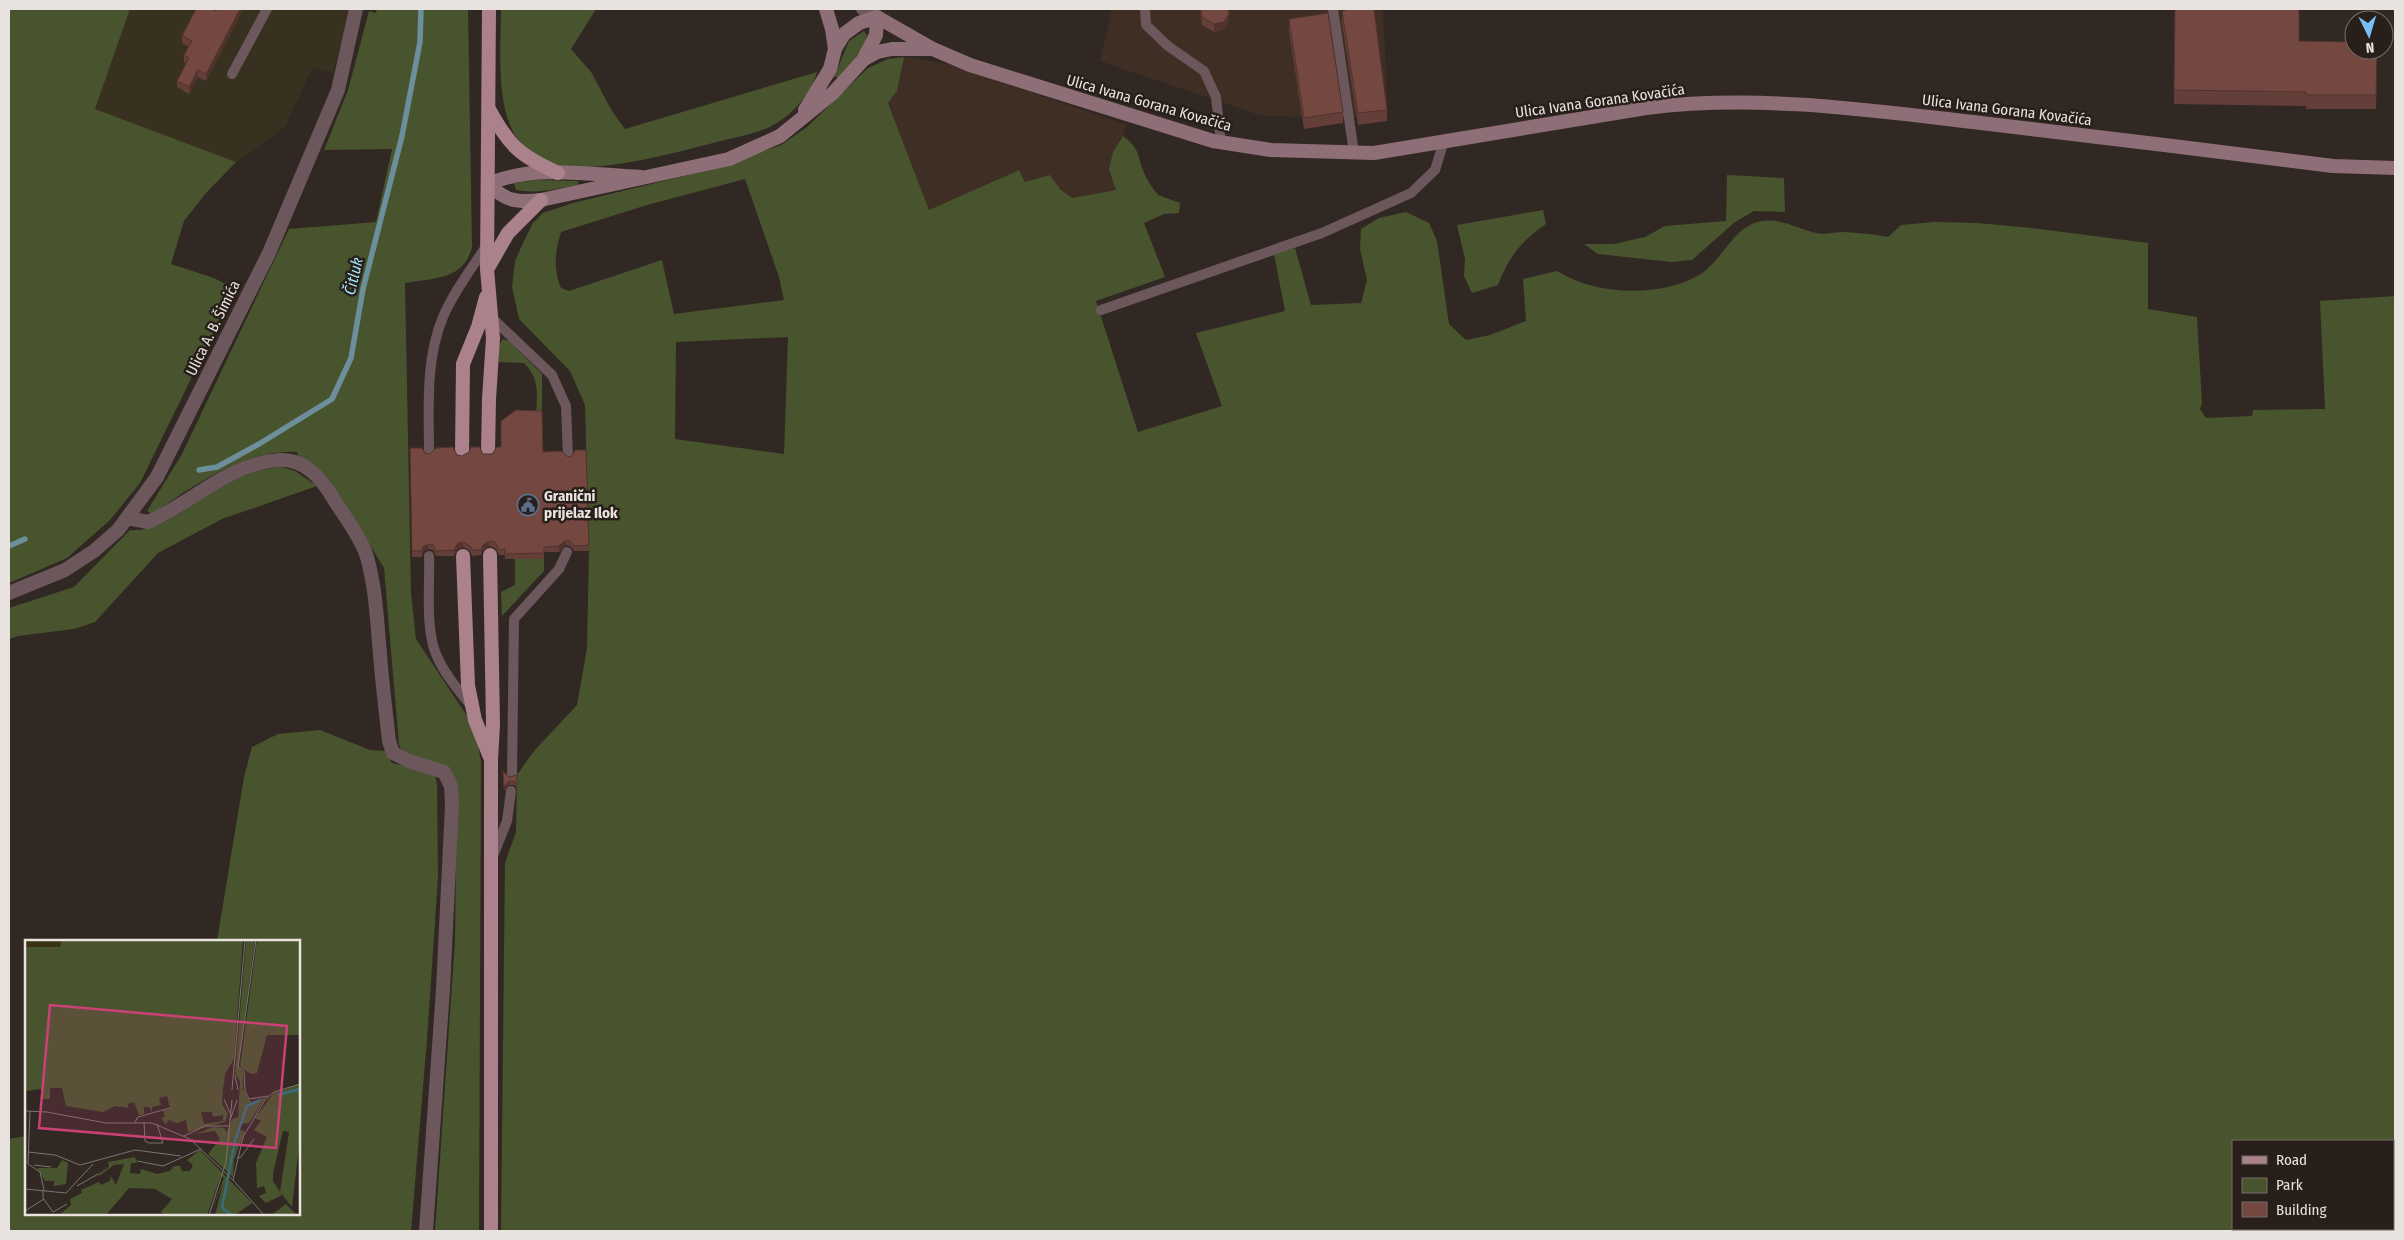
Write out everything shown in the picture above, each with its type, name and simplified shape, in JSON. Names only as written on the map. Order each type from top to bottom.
[{"type":"main road","points":[[488,9],[487,269],[493,319],[488,452]]},
{"type":"main road","points":[[826,9],[835,49]]},
{"type":"main road","points":[[488,184],[500,195],[511,200],[523,202],[541,200],[729,159],[780,136],[833,93],[864,59],[876,35],[877,17],[859,23],[844,34],[835,49],[830,69],[798,121]]},
{"type":"main road","name":"Ulica Ivana Gorana Kovačića","points":[[877,17],[932,49],[970,65],[1221,142],[1271,150],[1374,153],[1680,104],[1773,102],[1871,110],[2333,166],[2395,168]]},
{"type":"main road","points":[[864,59],[877,52],[892,48],[932,49]]},
{"type":"main road","points":[[489,109],[502,133],[518,151],[558,173]]},
{"type":"main road","points":[[488,184],[514,176],[558,173],[641,177]]},
{"type":"main road","points":[[487,269],[508,234],[541,200]]},
{"type":"main road","points":[[462,452],[463,364],[478,328],[488,287]]},
{"type":"main road","points":[[490,555],[493,724],[491,760],[491,1231]]},
{"type":"main road","points":[[463,556],[466,660],[472,707],[491,760]]},
{"type":"street","name":"Ulica A. B. Šimića","points":[[9,593],[65,570],[94,551],[118,530],[157,477],[269,252],[338,90],[356,9]]},
{"type":"street","name":"Ulica Ivana Gorana Kovačića","points":[[863,9],[877,17]]},
{"type":"street","points":[[127,518],[148,522],[209,486],[244,469],[264,462],[282,460],[297,463],[311,470],[324,483],[366,555],[374,592],[388,732],[394,753],[409,761],[444,772],[451,786],[452,805],[443,989],[426,1231]]},
{"type":"lane","points":[[232,74],[267,9]]},
{"type":"lane","points":[[1145,9],[1146,25],[1168,46],[1204,72],[1216,97],[1220,113],[1221,142]]},
{"type":"lane","points":[[1333,9],[1354,153]]},
{"type":"lane","points":[[1102,310],[1322,232],[1411,193],[1435,170],[1444,141]]},
{"type":"lane","points":[[429,453],[429,380],[434,346],[443,318],[487,244]]},
{"type":"lane","points":[[493,319],[552,375],[566,406],[568,456]]},
{"type":"lane","points":[[512,775],[514,619],[559,569],[567,552]]},
{"type":"lane","points":[[430,556],[430,627],[434,646],[454,685],[472,707]]},
{"type":"lane","points":[[491,862],[507,821],[511,791]]},
{"type":"shaded area","points":[[130,9],[350,9],[333,73],[312,68],[285,127],[236,162],[95,109]]},
{"type":"shaded area","points":[[1112,9],[1383,9],[1388,114],[1343,118],[1262,116],[1100,61]]},
{"type":"shaded area","points":[[904,57],[949,64],[1126,125],[1123,136],[1113,152],[1116,190],[1072,198],[1060,189],[1050,175],[1025,182],[1019,170],[929,210],[888,103],[897,91]]},
{"type":"green space","points":[[9,9],[130,9],[95,109],[236,162],[206,193],[184,221],[171,264],[214,278],[235,289],[140,483],[110,520],[67,558],[9,583]]},
{"type":"green space","points":[[377,9],[468,9],[472,247],[468,258],[455,272],[437,278],[405,283],[411,593],[416,639],[475,728],[481,762],[479,1231],[435,1231],[455,941],[457,785],[402,752],[399,745],[384,568],[329,479],[313,464],[299,458],[297,452],[279,452],[240,462],[203,481],[153,514],[147,511],[182,454],[289,229],[376,222],[392,149],[324,150],[348,90],[369,11],[376,13]]},
{"type":"green space","points":[[501,9],[596,9],[571,49],[591,72],[612,111],[625,129],[817,72],[811,87],[801,102],[782,120],[763,130],[661,156],[617,164],[595,167],[557,165],[545,161],[530,152],[517,138],[510,125],[502,93],[500,58]]},
{"type":"green space","points":[[864,31],[867,35],[860,52],[839,77],[834,77],[849,41]]},
{"type":"green space","points":[[904,57],[897,91],[888,103],[929,210],[1019,170],[1025,182],[1050,175],[1060,189],[1072,198],[1116,190],[1109,169],[1113,152],[1123,136],[1135,148],[1146,177],[1158,195],[1180,203],[1179,213],[1164,214],[1144,223],[1165,277],[1096,301],[1138,432],[1222,406],[1196,333],[1285,311],[1274,254],[1295,248],[1311,305],[1361,303],[1367,280],[1360,249],[1361,229],[1379,218],[1406,212],[1429,223],[1437,241],[1449,324],[1466,340],[1490,335],[1526,321],[1523,279],[1557,271],[1589,285],[1608,289],[1628,291],[1666,287],[1699,275],[1714,263],[1738,234],[1754,223],[1762,221],[1778,221],[1819,234],[1843,232],[1888,237],[1901,225],[1934,222],[1977,223],[2148,243],[2148,309],[2197,317],[2202,403],[2200,409],[2206,418],[2252,416],[2253,410],[2325,409],[2320,301],[2395,296],[2395,1231],[501,1231],[505,863],[516,832],[517,775],[534,751],[577,705],[587,648],[589,551],[585,405],[570,371],[519,319],[512,287],[515,261],[533,223],[543,213],[573,203],[713,169],[781,145],[807,127],[868,68],[888,59]],"holes":[[[745,179],[779,277],[784,300],[674,314],[662,260],[569,291],[561,288],[558,281],[557,247],[561,232],[647,205]],[[788,337],[784,454],[675,439],[676,342]]]},
{"type":"green space","points":[[1727,175],[1784,178],[1785,212],[1754,211],[1735,222],[1692,260],[1671,262],[1598,254],[1584,244],[1614,244],[1645,237],[1665,226],[1726,221]]},
{"type":"green space","points":[[538,180],[578,181],[578,185],[532,191],[516,190],[514,183]]},
{"type":"green space","points":[[1543,210],[1546,224],[1530,236],[1517,250],[1506,266],[1498,285],[1472,293],[1464,276],[1465,259],[1457,225]]},
{"type":"green space","points":[[503,339],[509,341],[542,374],[542,416],[536,416],[536,387],[533,375],[529,369],[524,363],[499,362],[499,345]]},
{"type":"green space","points":[[281,467],[295,471],[317,486],[222,519],[158,553],[95,622],[74,629],[18,636],[9,639],[9,608],[74,587],[130,530],[142,530],[166,521],[215,490],[239,478],[259,471]]},
{"type":"green space","points":[[515,559],[544,559],[544,571],[502,616],[501,592],[515,585]]},
{"type":"green space","points":[[320,730],[370,750],[385,751],[392,763],[434,772],[437,784],[438,877],[411,1231],[9,1231],[9,1139],[25,1136],[25,1215],[300,1215],[300,940],[217,940],[244,777],[252,747],[278,734]]},
{"type":"building","points":[[196,9],[212,9],[216,11],[218,9],[240,9],[206,74],[198,70],[189,87],[177,81],[189,58],[184,55],[192,41],[182,36]]},
{"type":"building","points":[[1201,9],[1228,9],[1229,14],[1224,22],[1214,24],[1202,17]]},
{"type":"building","points":[[1344,9],[1374,9],[1387,110],[1358,113],[1342,11],[1345,11]]},
{"type":"building","points":[[2175,9],[2299,9],[2299,41],[2344,42],[2344,60],[2377,60],[2376,95],[2306,95],[2306,92],[2174,90]]},
{"type":"building","points":[[1328,13],[1343,112],[1304,118],[1289,19]]},
{"type":"building","points":[[516,410],[542,411],[543,452],[561,451],[568,457],[572,456],[575,450],[586,450],[589,545],[574,546],[570,541],[566,540],[559,546],[544,547],[544,553],[505,554],[505,549],[499,550],[495,542],[489,541],[483,545],[481,550],[472,550],[470,546],[463,542],[458,543],[454,550],[436,551],[433,545],[428,544],[423,547],[422,551],[412,551],[410,448],[422,448],[425,453],[430,454],[436,448],[453,447],[457,455],[462,456],[469,452],[471,447],[479,447],[483,454],[492,454],[497,447],[501,447],[501,421]]},
{"type":"building","points":[[503,771],[509,777],[517,775],[517,785],[515,782],[509,781],[504,787]]},
{"type":"waterway","name":"Čitluk","points":[[199,470],[217,467],[259,444],[332,399],[351,358],[363,289],[402,136],[420,42],[421,9]]},
{"type":"waterway","name":"Čitluk","points":[[9,546],[25,539]]},
{"type":"place","name":"Granični prijelaz Ilok","points":[[528,505]]}]
